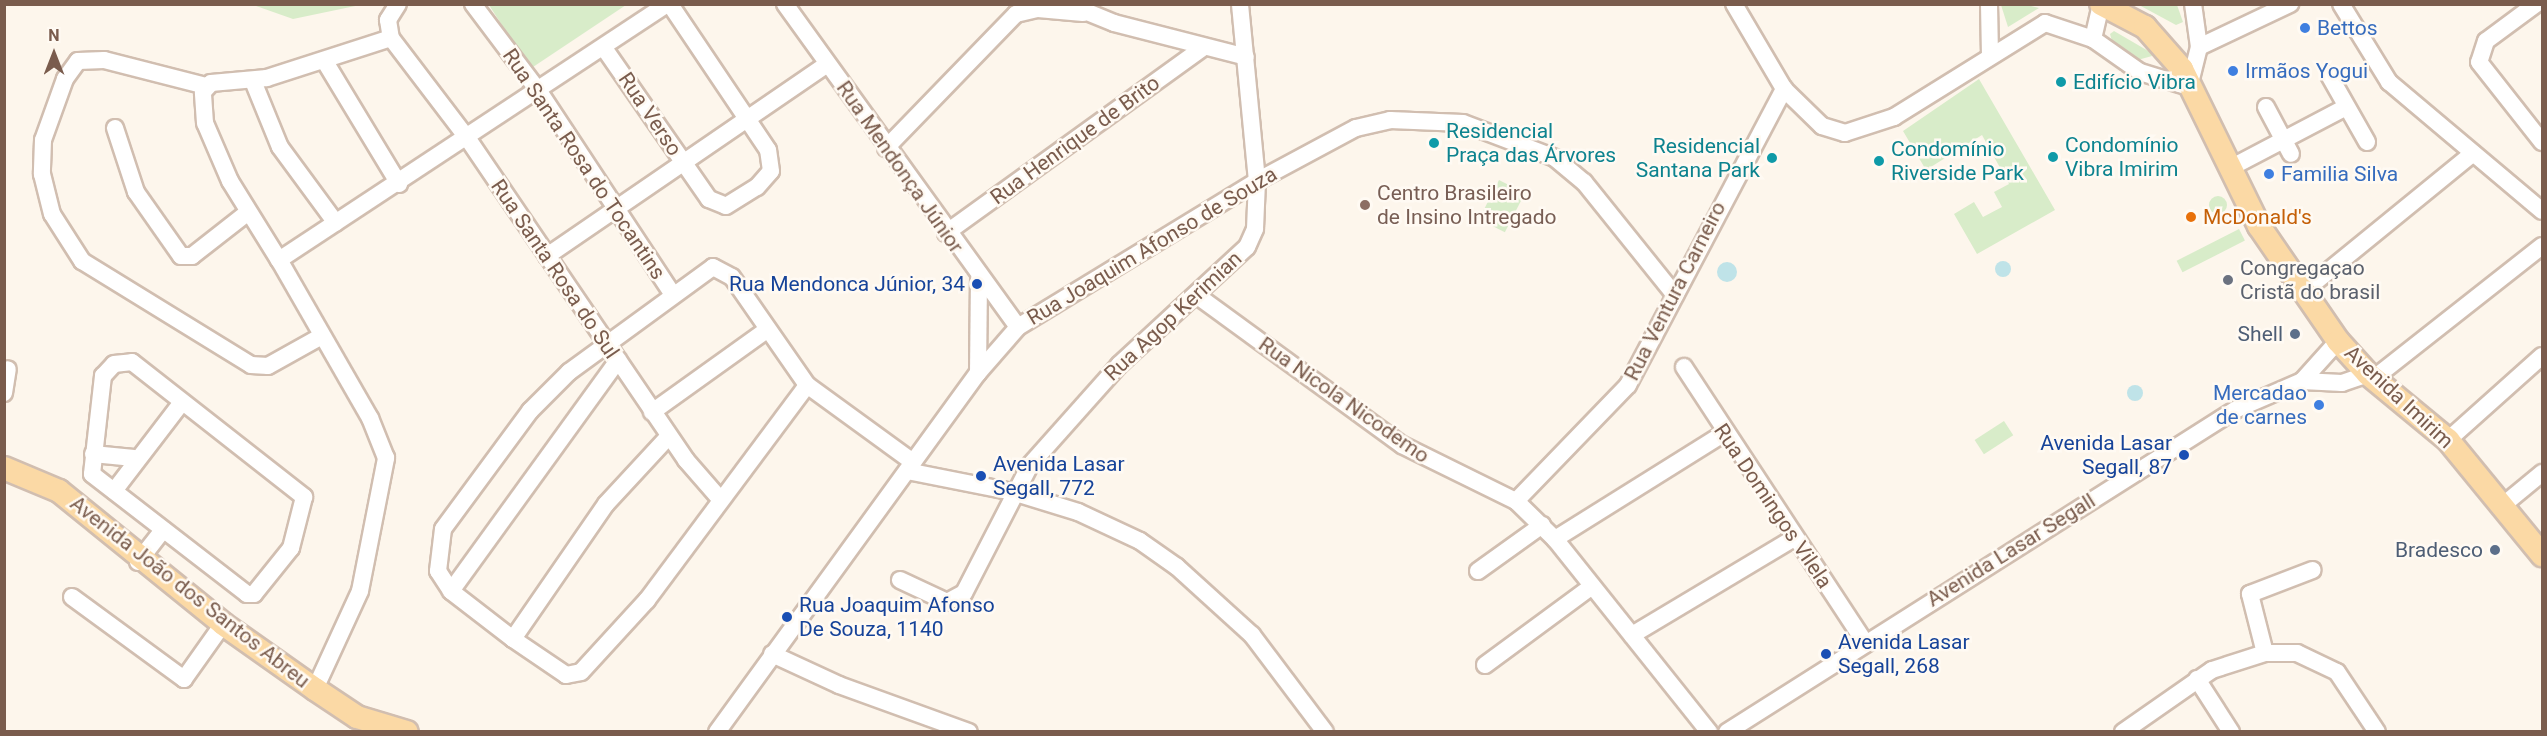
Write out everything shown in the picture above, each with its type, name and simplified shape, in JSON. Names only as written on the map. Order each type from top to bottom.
[{"type":"main road","name":"Avenida Imirim","points":[[2101,4],[2145,27],[2176,60],[2259,226],[2338,341],[2370,377],[2448,440],[2542,555]]},
{"type":"main road","name":"Avenida João dos Santos Abreu","points":[[4,468],[59,491],[221,627],[332,710],[382,732]]},
{"type":"main road","name":"Avenida João dos Santos Abreu","points":[[4,477],[53,497],[140,559]]},
{"type":"main road","name":"Avenida João dos Santos Abreu","points":[[221,627],[357,717],[407,732]]},
{"type":"street","points":[[320,337],[268,366],[251,365],[82,261],[52,214],[42,174],[43,140],[65,79],[78,62],[104,60],[206,86],[254,81],[391,38],[388,20],[398,4]]},
{"type":"street","name":"Rua Santa Rosa do Tocantins","points":[[472,4],[540,93],[673,295]]},
{"type":"street","points":[[279,260],[540,93],[669,4],[749,117],[770,157],[771,171],[757,187],[726,206],[718,205],[683,164],[749,117],[827,64]]},
{"type":"street","name":"Rua Mendonça Júnior","points":[[785,4],[946,233],[1018,327]]},
{"type":"street","name":"Rua Agop Kerimian","points":[[900,580],[955,601],[976,578],[1012,492],[1090,394],[1199,297],[1253,237],[1257,181],[1240,4]]},
{"type":"street","points":[[1989,4],[1990,54]]},
{"type":"street","points":[[2093,39],[2101,4]]},
{"type":"street","points":[[1736,6],[1784,89],[1822,126],[1859,133],[1894,117],[1990,54],[2045,23],[2093,39],[2140,72],[2189,87],[2199,47],[2193,4]]},
{"type":"street","points":[[2199,47],[2290,4]]},
{"type":"street","points":[[2342,4],[2389,82],[2542,211]]},
{"type":"street","points":[[2536,4],[2486,41],[2479,56],[2491,82],[2542,142]]},
{"type":"street","points":[[886,148],[1016,14],[1038,9],[1078,9],[1204,47],[1246,57]]},
{"type":"street","name":"Rua Santa Rosa do Sul","points":[[391,38],[468,139],[669,436],[720,499]]},
{"type":"street","name":"Rua Henrique de Brito","points":[[946,233],[1204,47]]},
{"type":"street","name":"Rua Verso","points":[[547,256],[683,164],[604,48]]},
{"type":"street","points":[[324,60],[399,184]]},
{"type":"street","points":[[2329,75],[2367,142]]},
{"type":"street","points":[[254,81],[280,147],[336,223]]},
{"type":"street","points":[[206,86],[201,98],[205,123],[247,213],[279,260],[320,337],[381,441],[386,472],[360,591],[315,689]]},
{"type":"street","name":"Rua Ventura Carneiro","points":[[1516,501],[1628,385],[1784,89]]},
{"type":"street","points":[[2230,168],[2287,147],[2346,106]]},
{"type":"street","points":[[2266,107],[2287,147]]},
{"type":"street","name":"Rua Joaquim Afonso de Souza","points":[[717,732],[978,373],[1018,327],[1257,181],[1356,128],[1390,120],[1464,123],[1527,144],[1563,164],[1584,182],[1674,295]]},
{"type":"street","points":[[115,128],[136,192],[181,256],[192,256],[247,213]]},
{"type":"street","points":[[2304,291],[2473,153]]},
{"type":"street","points":[[2370,377],[2542,246]]},
{"type":"street","points":[[807,385],[613,640],[573,676],[513,639],[440,580],[437,562],[448,518],[530,411],[569,372],[673,295],[720,267],[807,385],[910,467],[1012,492],[1109,524],[1177,567],[1252,635],[1325,732]]},
{"type":"street","points":[[978,373],[980,279]]},
{"type":"street","name":"Rua Nicola Nicodemo","points":[[1199,297],[1402,445],[1516,501],[1555,539],[1709,732]]},
{"type":"street","points":[[652,412],[765,331]]},
{"type":"street","name":"Avenida Lasar Segall","points":[[1727,732],[2235,410],[2302,381],[2338,341]]},
{"type":"street","points":[[2448,440],[2542,356]]},
{"type":"street","points":[[451,591],[618,360]]},
{"type":"street","points":[[132,362],[182,402],[302,493],[305,506],[291,548],[251,594],[163,530],[92,474],[93,454],[107,368],[132,362]]},
{"type":"street","name":"Rua Domingos Vilela","points":[[1684,367],[1723,434],[1865,643]]},
{"type":"street","points":[[4,393],[8,369]]},
{"type":"street","name":"Avenida Lasar Segall","points":[[2302,381],[2342,383],[2370,377]]},
{"type":"street","points":[[114,491],[134,458],[182,402]]},
{"type":"street","points":[[1555,539],[1723,434]]},
{"type":"street","points":[[513,639],[606,504],[669,436]]},
{"type":"street","points":[[93,454],[134,458]]},
{"type":"street","points":[[2502,506],[2542,472]]},
{"type":"street","points":[[1478,571],[1542,525]]},
{"type":"street","points":[[140,559],[163,530]]},
{"type":"street","points":[[1632,635],[1794,538]]},
{"type":"street","points":[[2265,653],[2250,594],[2313,570]]},
{"type":"street","points":[[1485,664],[1592,586]]},
{"type":"street","points":[[72,597],[184,679],[221,627]]},
{"type":"street","points":[[2129,730],[2197,680],[2265,653],[2297,653],[2324,661],[2349,687],[2377,732]]},
{"type":"street","points":[[772,654],[839,685],[969,732]]},
{"type":"street","points":[[2197,680],[2231,732]]},
{"type":"green space","points":[[253,5],[360,5],[293,19]]},
{"type":"green space","points":[[489,5],[626,5],[530,69]]},
{"type":"green space","points":[[2001,5],[2027,5],[2039,8],[2008,27]]},
{"type":"green space","points":[[2139,5],[2177,5],[2183,22],[2176,25]]},
{"type":"green space","points":[[2114,31],[2150,52],[2152,56],[2134,61],[2114,48],[2110,34]]},
{"type":"green space","points":[[1979,79],[2055,210],[1977,254],[1954,214],[1974,202],[1983,217],[2002,207],[1994,192],[2009,184],[1982,135],[1926,170],[1903,131]]},
{"type":"green space","points":[[1499,180],[1525,193],[1505,232],[1479,219]]},
{"type":"green space","points":[[2218,196],[2224,199],[2227,205],[2224,211],[2218,214],[2212,211],[2209,205],[2212,199]]},
{"type":"green space","points":[[2239,229],[2245,241],[2183,272],[2177,261]]},
{"type":"green space","points":[[2004,421],[2013,435],[1984,454],[1975,440]]},
{"type":"water","points":[[2003,261],[2009,263],[2011,269],[2009,275],[2003,277],[1997,275],[1995,269],[1997,263]]},
{"type":"water","points":[[1727,262],[1734,265],[1737,272],[1734,279],[1727,282],[1720,279],[1717,272],[1720,265]]},
{"type":"water","points":[[2135,385],[2143,393],[2135,401],[2127,393]]},
{"type":"place","name":"Bettos","points":[[2305,28]]},
{"type":"place","name":"Irmãos Yogui","points":[[2233,71]]},
{"type":"place","name":"Edifício Vibra","points":[[2061,82]]},
{"type":"place","name":"Residencial Praça das Árvores","points":[[1434,143]]},
{"type":"place","name":"Condomínio Vibra Imirim","points":[[2053,157]]},
{"type":"place","name":"Residencial Santana Park","points":[[1772,158]]},
{"type":"place","name":"Condomínio Riverside Park","points":[[1879,161]]},
{"type":"place","name":"Familia Silva","points":[[2269,174]]},
{"type":"place","name":"Centro Brasileiro de Insino Intregado","points":[[1365,205]]},
{"type":"place","name":"McDonald's","points":[[2191,217]]},
{"type":"place","name":"Congregaçao Cristã do brasil","points":[[2228,280]]},
{"type":"place","name":"Rua Mendonca Júnior, 34","points":[[977,284]]},
{"type":"place","name":"Shell","points":[[2295,334]]},
{"type":"place","name":"Mercadao de carnes","points":[[2319,405]]},
{"type":"place","name":"Avenida Lasar Segall, 87","points":[[2184,455]]},
{"type":"place","name":"Avenida Lasar Segall, 772","points":[[981,476]]},
{"type":"place","name":"Bradesco","points":[[2495,550]]},
{"type":"place","name":"Rua Joaquim Afonso De Souza, 1140","points":[[787,617]]},
{"type":"place","name":"Avenida Lasar Segall, 268","points":[[1826,654]]}]
